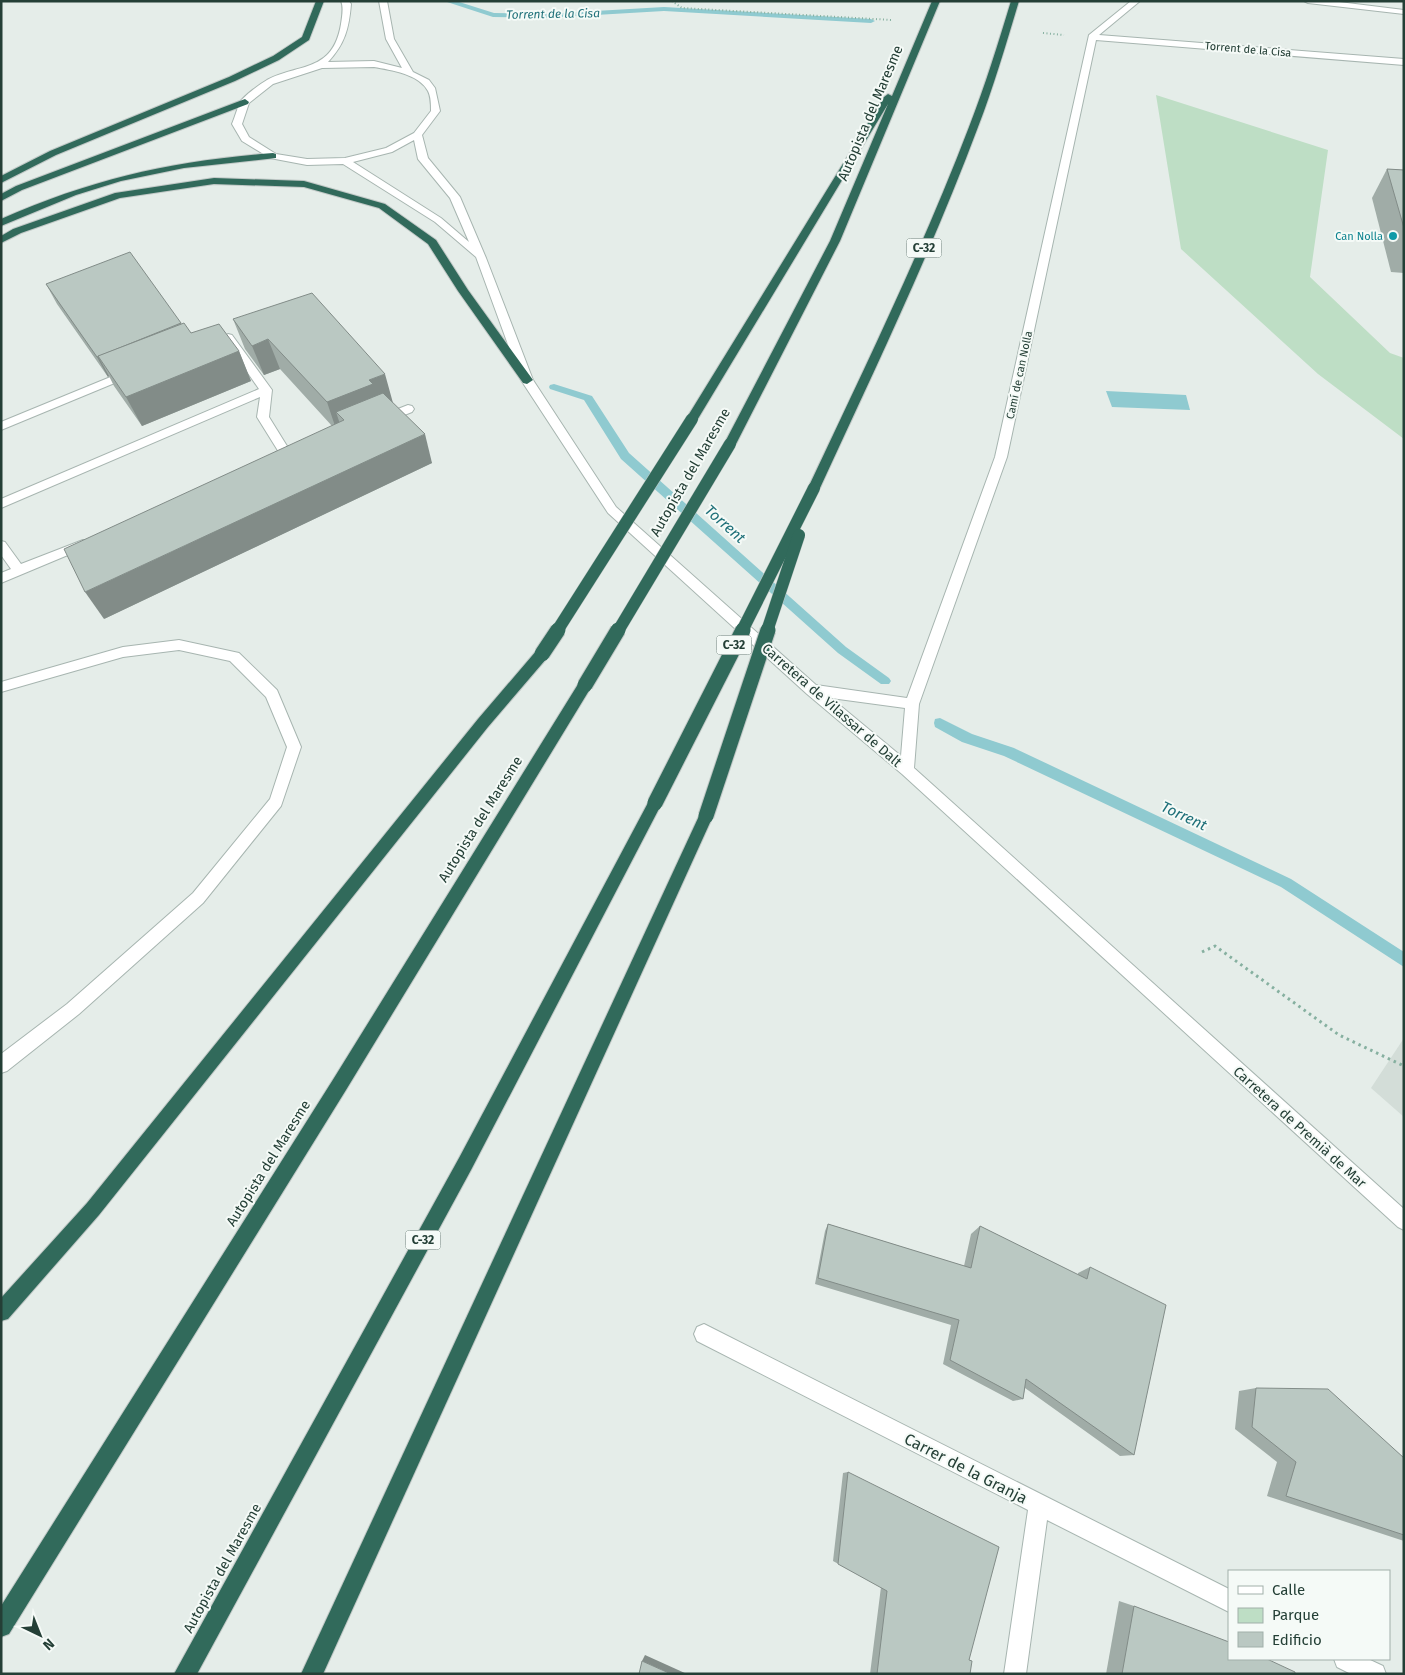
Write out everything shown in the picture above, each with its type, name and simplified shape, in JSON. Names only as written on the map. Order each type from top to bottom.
[{"type":"highway","points":[[1,180],[53,153],[232,79],[276,58],[306,38],[320,1]]},
{"type":"highway","name":"Autopista del Maresme","points":[[1,1626],[350,1067],[730,444],[835,241],[918,49],[936,1]]},
{"type":"highway","name":"Autopista del Maresme","points":[[185,1674],[460,1173],[654,803],[814,488],[931,233],[1000,56],[1015,1]]},
{"type":"highway","points":[[1,1312],[93,1209],[483,723],[542,654],[692,419],[918,49]]},
{"type":"highway","points":[[1,198],[19,188],[245,102]]},
{"type":"highway","points":[[1,222],[96,185],[167,168],[224,159],[273,156]]},
{"type":"highway","points":[[1,240],[17,231],[118,195],[214,181],[304,184],[382,206],[432,242],[463,291],[527,380]]},
{"type":"highway","points":[[312,1674],[706,816],[814,488]]},
{"type":"street","points":[[320,65],[332,54],[344,35],[347,4],[345,1]]},
{"type":"street","points":[[383,1],[390,39],[409,72]]},
{"type":"street","points":[[1092,37],[1136,1]]},
{"type":"street","points":[[1308,1],[1404,12]]},
{"type":"street","name":"Torrent de la Cisa","points":[[1092,37],[1404,62]]},
{"type":"street","name":"Camí de can Nolla","points":[[907,770],[912,704],[1001,456],[1092,37]]},
{"type":"street","points":[[374,64],[409,72],[421,79],[434,93],[436,111],[417,135],[388,150],[345,161],[307,162],[273,156],[245,139],[237,124],[245,102],[270,82],[320,65],[374,64]]},
{"type":"street","name":"Carretera de Vilassar de Dalt","points":[[417,135],[422,159],[455,198],[481,258],[527,380],[612,510],[812,690],[907,770],[1196,1032]]},
{"type":"street","name":"Carretera de Vilassar de Dalt","points":[[345,161],[438,220],[481,258]]},
{"type":"street","points":[[217,337],[226,334],[266,390],[264,417],[289,459]]},
{"type":"street","points":[[1,426],[145,367]]},
{"type":"street","points":[[1,504],[266,390]]},
{"type":"street","points":[[372,424],[408,409]]},
{"type":"street","points":[[1,578],[92,540]]},
{"type":"street","points":[[1,545],[19,571]]},
{"type":"street","points":[[1,687],[123,652],[179,645],[234,656],[272,694],[294,747],[276,802],[198,898],[73,1008],[1,1065]]},
{"type":"street","points":[[812,690],[912,704]]},
{"type":"street","name":"Carretera de Premià de Mar","points":[[1196,1032],[1404,1221]]},
{"type":"street","name":"Carrer de la Granja","points":[[704,1334],[1228,1600]]},
{"type":"street","points":[[1015,1674],[1039,1506]]},
{"type":"street","points":[[1347,1660],[1375,1674]]},
{"type":"path","points":[[672,1],[682,8],[892,20]]},
{"type":"path","points":[[1202,952],[1215,946],[1339,1035],[1404,1066]]},
{"type":"shaded area","points":[[1404,1038],[1404,1117],[1371,1088]]},
{"type":"green space","points":[[1156,95],[1328,150],[1310,277],[1390,353],[1404,358],[1404,439],[1318,374],[1181,249]]},
{"type":"water","points":[[1106,391],[1186,395],[1190,410],[1112,407]]},
{"type":"building","points":[[1387,169],[1404,170],[1404,228]]},
{"type":"building","points":[[130,252],[181,323],[97,357],[46,284]]},
{"type":"building","points":[[312,293],[385,374],[369,380],[373,384],[327,402],[268,339],[252,346],[233,319]]},
{"type":"building","points":[[184,323],[191,333],[219,324],[239,351],[126,397],[98,356]]},
{"type":"building","points":[[383,393],[425,434],[85,592],[64,549],[344,420],[336,412]]},
{"type":"building","points":[[828,1224],[971,1268],[980,1226],[1087,1279],[1090,1267],[1166,1305],[1134,1455],[1026,1379],[1023,1399],[950,1360],[959,1320],[818,1278]]},
{"type":"building","points":[[1256,1388],[1328,1389],[1404,1458],[1404,1535],[1286,1496],[1296,1462],[1252,1427]]},
{"type":"building","points":[[848,1472],[999,1547],[969,1660],[972,1661],[970,1674],[877,1674],[887,1591],[838,1564]]},
{"type":"building","points":[[1134,1606],[1228,1642],[1228,1660],[1269,1660],[1295,1672],[1295,1674],[1122,1674]]},
{"type":"building","points":[[642,1661],[671,1674],[639,1674]]},
{"type":"waterway","name":"Torrent de la Cisa","points":[[447,1],[493,15],[544,16],[664,9],[871,21]]},
{"type":"waterway","name":"Torrent","points":[[554,387],[588,398],[625,456],[842,650],[885,681]]},
{"type":"waterway","name":"Torrent","points":[[940,723],[967,738],[1009,752],[1286,883],[1404,960]]},
{"type":"place","name":"Can Nolla","points":[[1393,236]]}]
